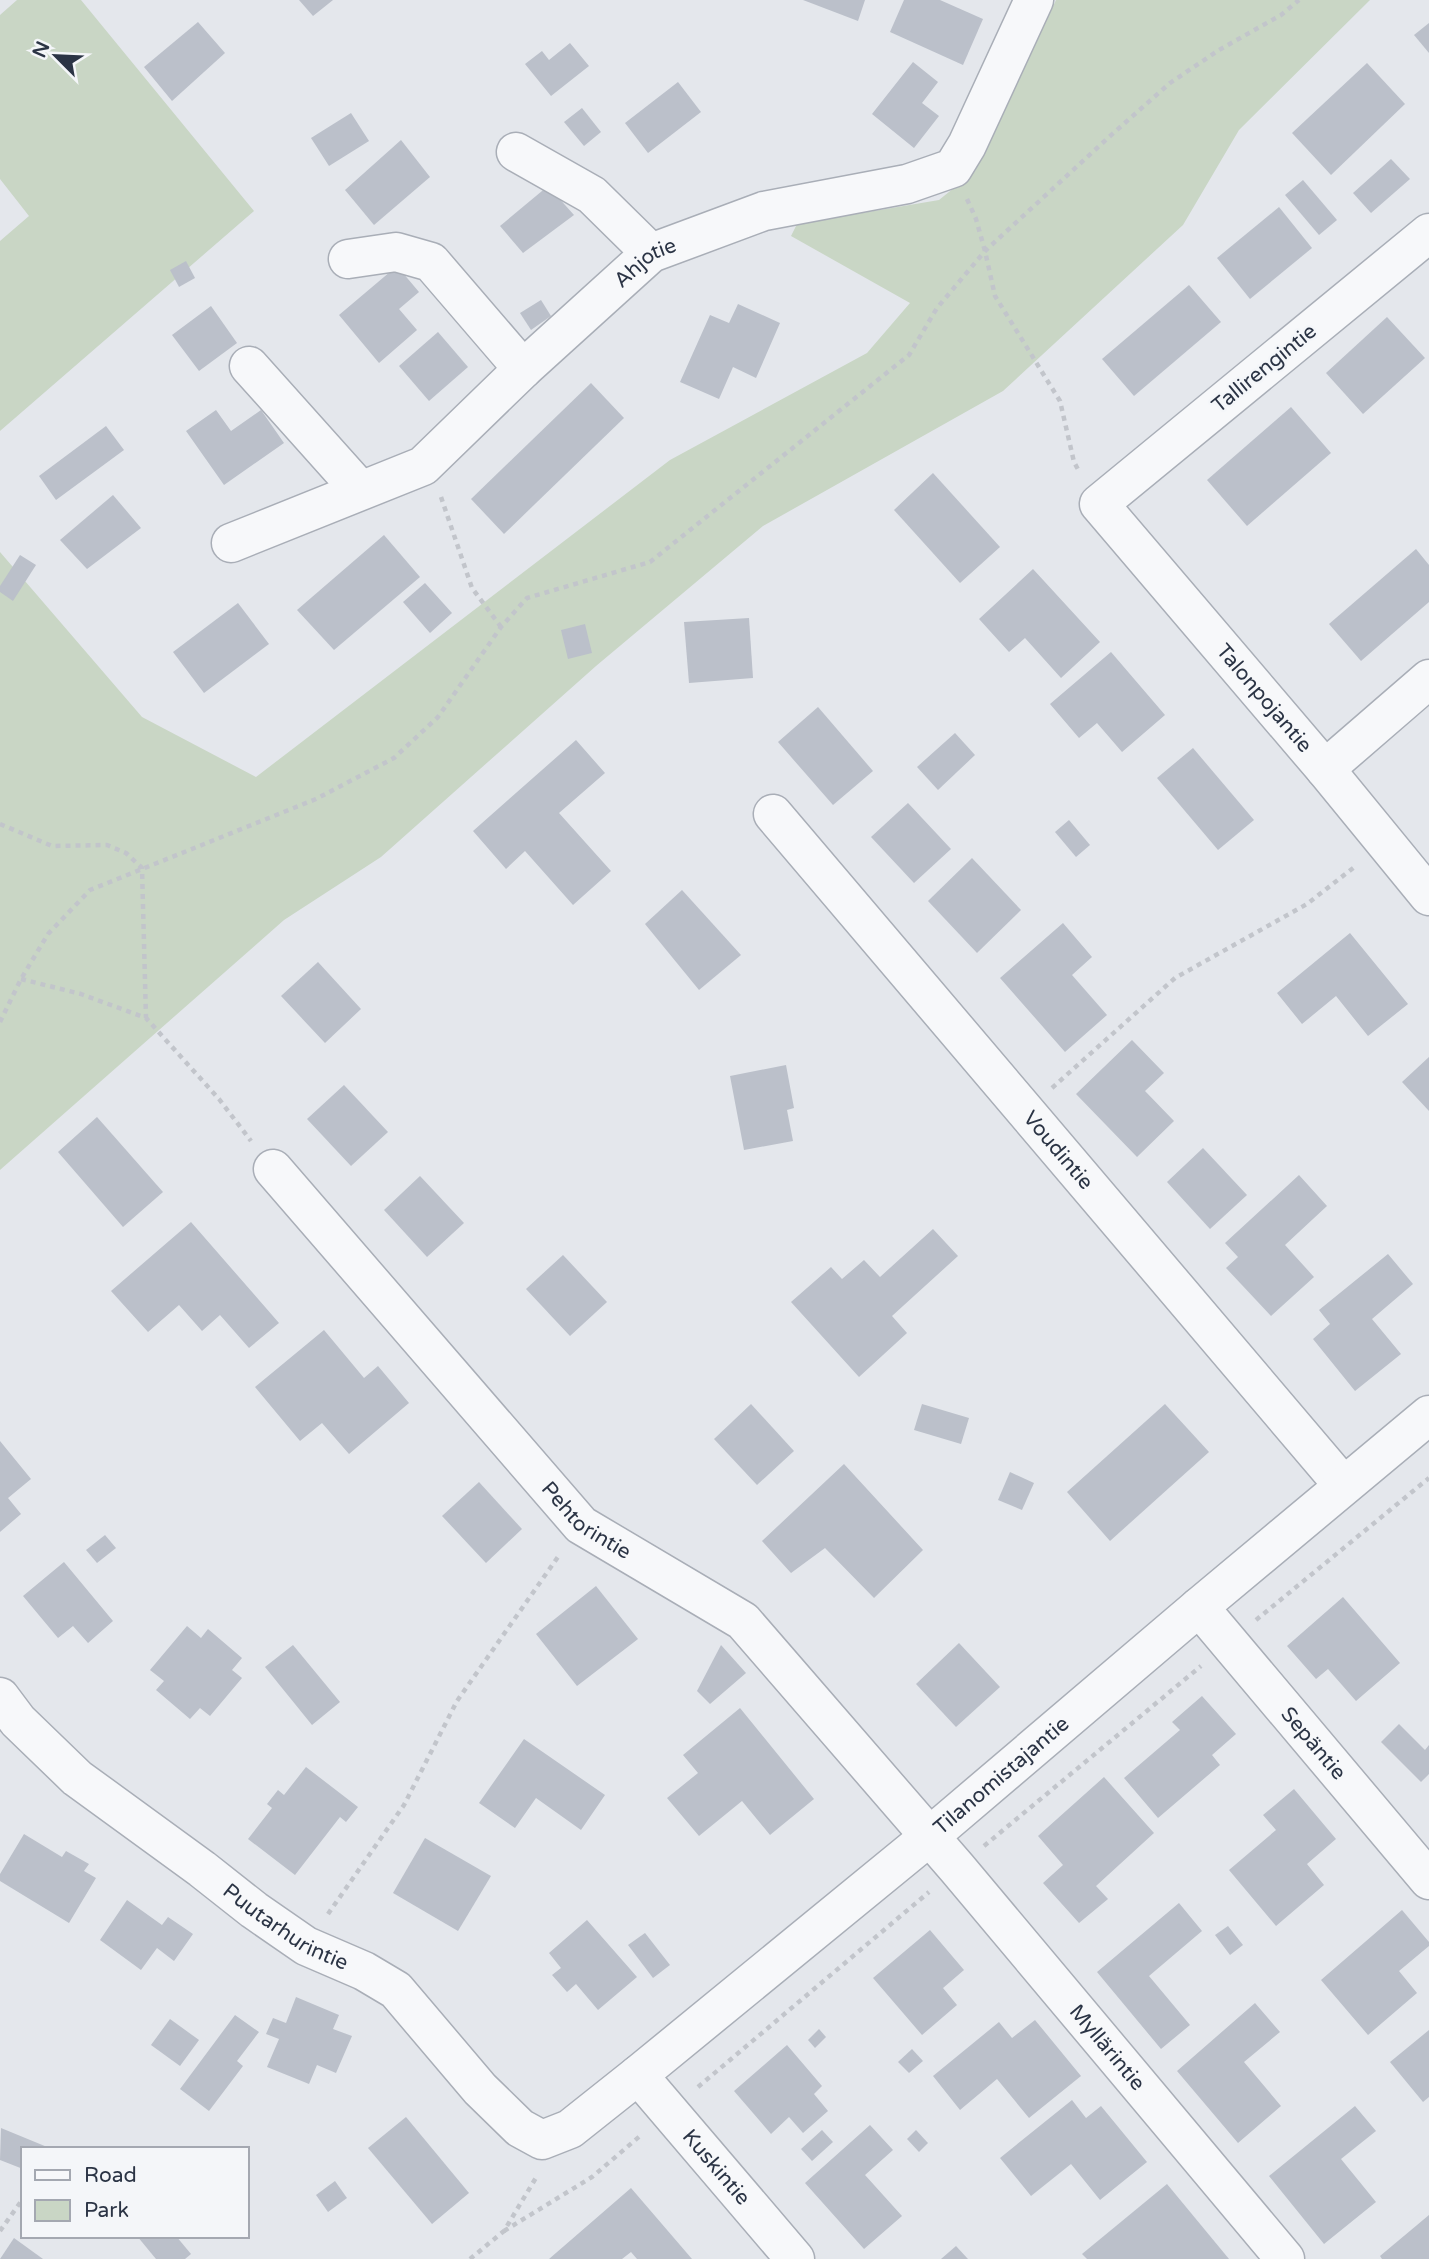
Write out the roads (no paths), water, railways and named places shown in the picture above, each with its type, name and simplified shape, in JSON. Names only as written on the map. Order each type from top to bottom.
[{"type":"street","name":"Ahjotie","points":[[230,543],[423,466],[523,369],[651,253],[764,211],[907,184],[953,168],[967,145],[1034,0]]},
{"type":"street","points":[[516,152],[592,195],[651,253]]},
{"type":"street","name":"Tallirengintie","points":[[1098,504],[1429,233]]},
{"type":"street","points":[[348,259],[396,252],[430,262],[523,369]]},
{"type":"street","points":[[249,366],[360,490]]},
{"type":"street","name":"Talonpojantie","points":[[1098,504],[1325,769],[1429,896]]},
{"type":"street","points":[[1325,769],[1429,679]]},
{"type":"street","name":"Voudintie","points":[[774,814],[1343,1485]]},
{"type":"street","name":"Pehtorintie","points":[[273,1169],[581,1525],[743,1621],[930,1836]]},
{"type":"street","name":"Tilanomistajantie","points":[[556,2134],[638,2075],[930,1836],[1429,1415]]},
{"type":"street","name":"Sepäntie","points":[[1199,1607],[1429,1880]]},
{"type":"street","name":"Puutarhurintie","points":[[0,1697],[18,1721],[77,1778],[254,1910],[306,1946],[363,1971],[396,1990],[480,2088],[520,2128],[556,2134]]},
{"type":"street","name":"Myllärintie","points":[[930,1836],[1285,2259]]},
{"type":"street","name":"Kuskintie","points":[[638,2075],[795,2259]]}]
